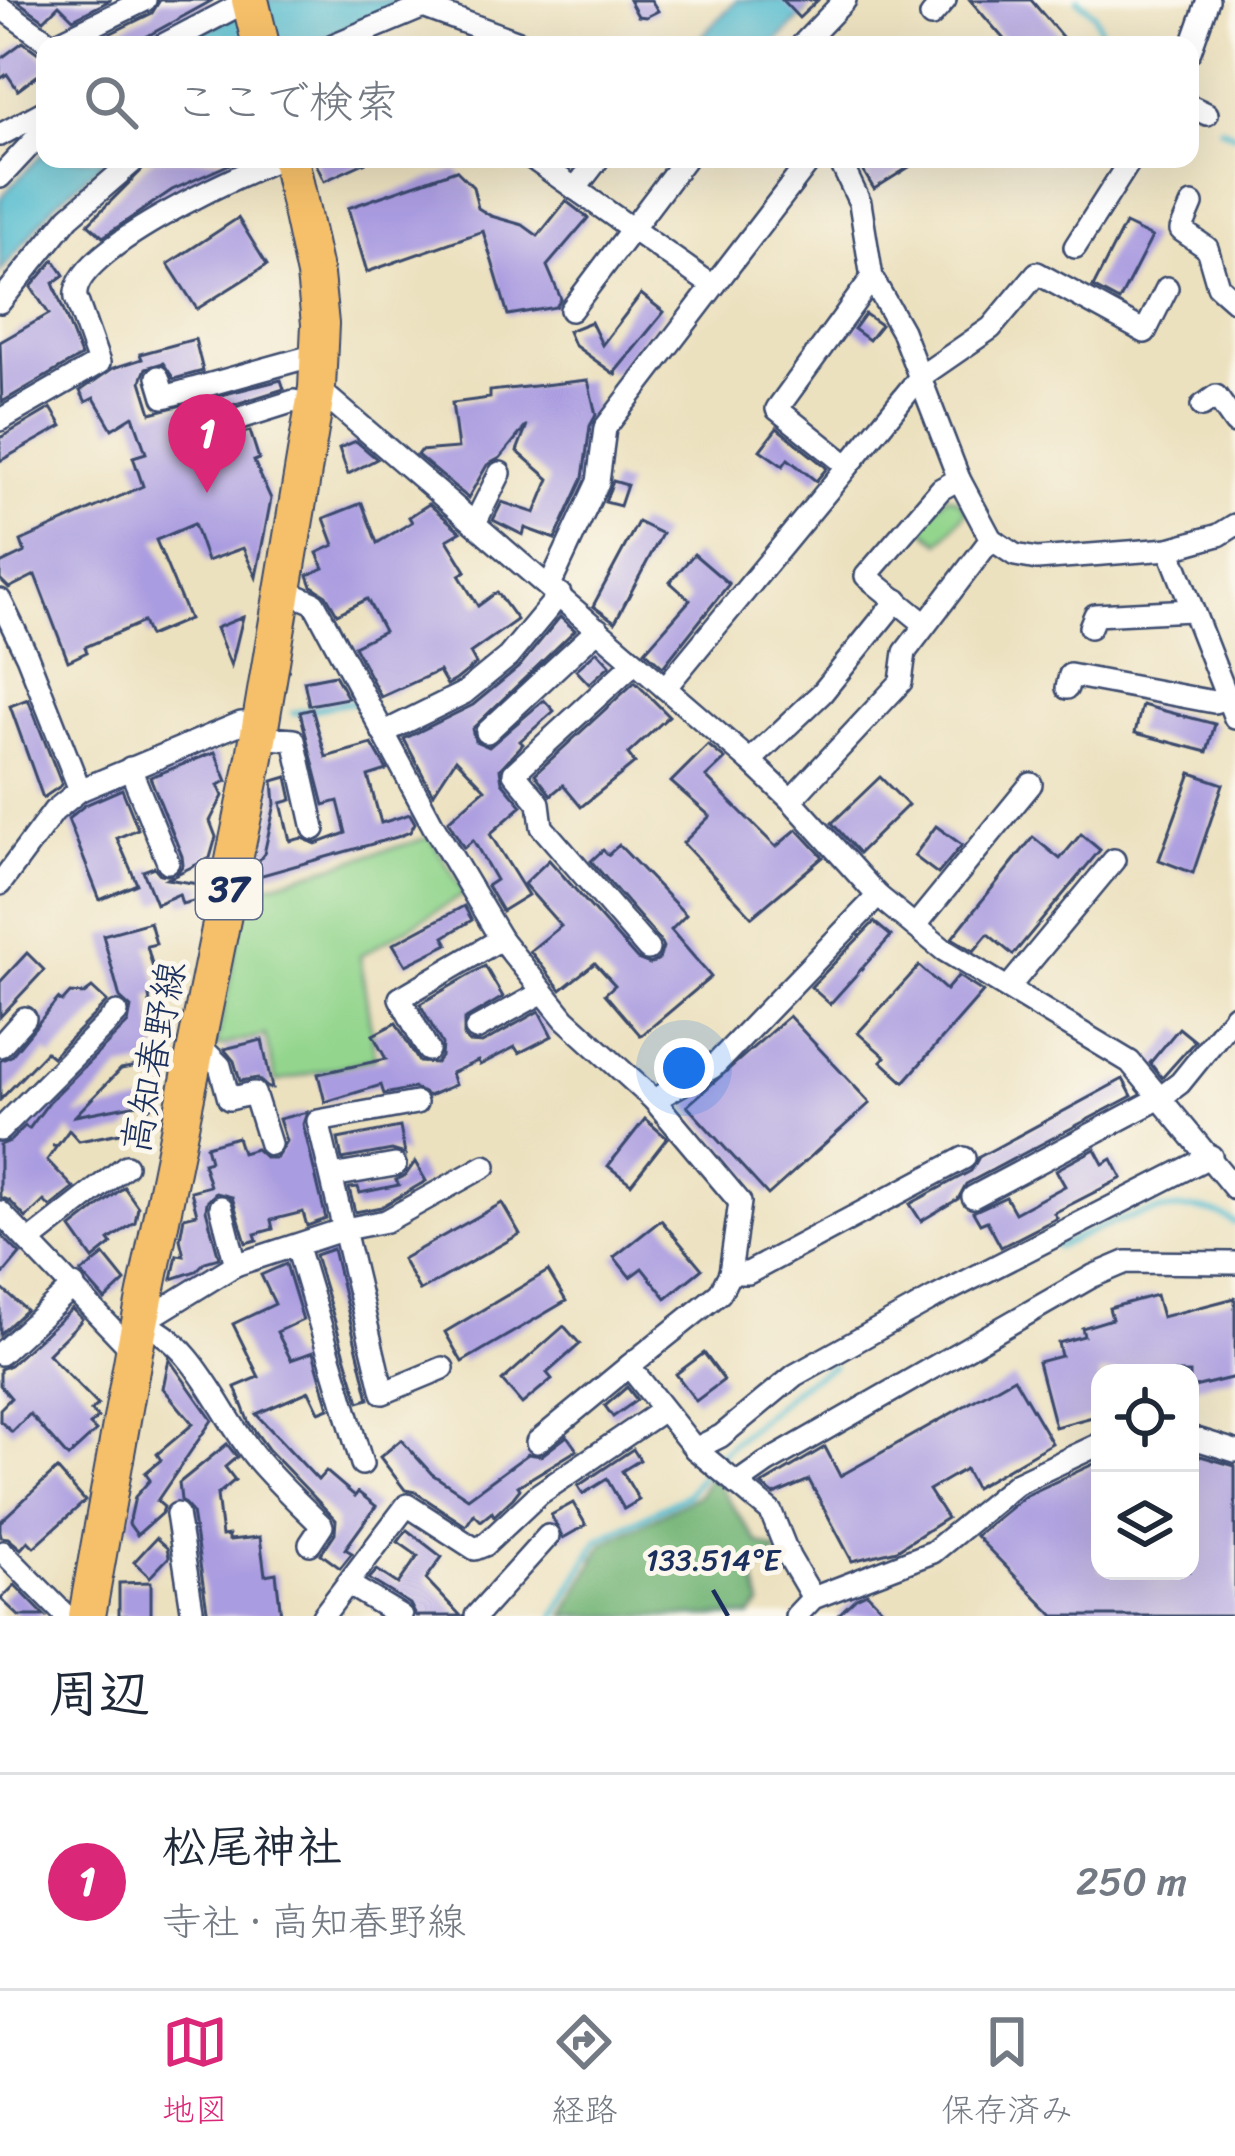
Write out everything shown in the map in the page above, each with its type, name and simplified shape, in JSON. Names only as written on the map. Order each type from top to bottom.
[{"type":"main road","points":[[249,0],[259,36]]},
{"type":"main road","name":"高知春野線","points":[[87,1616],[260,730],[316,383],[315,275],[292,168]]},
{"type":"street","points":[[71,36],[145,0]]},
{"type":"street","points":[[180,36],[249,0]]},
{"type":"street","points":[[811,36],[845,0]]},
{"type":"street","points":[[1195,36],[1208,0]]},
{"type":"street","points":[[355,36],[431,4],[505,36]]},
{"type":"street","points":[[0,7],[40,36]]},
{"type":"street","points":[[0,135],[36,116]]},
{"type":"street","points":[[0,177],[36,139]]},
{"type":"street","points":[[0,302],[69,217],[126,168]]},
{"type":"street","points":[[0,420],[99,363],[74,290],[80,276],[176,207],[259,168]]},
{"type":"street","points":[[546,168],[713,286]]},
{"type":"street","points":[[575,189],[591,168]]},
{"type":"street","points":[[571,310],[678,168]]},
{"type":"street","points":[[383,733],[464,693],[508,657],[554,591],[598,482],[605,428],[804,168]]},
{"type":"street","points":[[843,168],[860,202],[872,278],[902,331],[959,479],[992,539],[1015,555],[1037,560],[1168,549],[1219,536],[1235,525]]},
{"type":"street","points":[[1075,247],[1125,168]]},
{"type":"street","points":[[1192,204],[1180,230],[1207,248],[1218,286],[1235,302]]},
{"type":"street","points":[[665,688],[920,377],[991,328],[1037,273],[1144,332],[1167,288]]},
{"type":"street","points":[[848,466],[777,410],[872,278]]},
{"type":"street","points":[[158,377],[164,397],[316,383],[750,761],[878,896],[944,950],[1130,1062],[1235,1189]]},
{"type":"street","points":[[196,432],[294,401],[316,383]]},
{"type":"street","points":[[1202,406],[1216,396],[1235,423]]},
{"type":"street","points":[[475,523],[500,472]]},
{"type":"street","points":[[925,624],[866,576],[941,489],[959,479]]},
{"type":"street","points":[[791,800],[901,682],[905,652],[992,539]]},
{"type":"street","points":[[1168,549],[1231,708]]},
{"type":"street","points":[[283,590],[314,603],[501,939],[579,1034],[654,1100],[740,1202],[740,1228],[730,1273],[720,1293],[537,1442]]},
{"type":"street","points":[[0,600],[79,787]]},
{"type":"street","points":[[750,761],[822,693],[897,600]]},
{"type":"street","points":[[1090,627],[1095,616],[1191,610]]},
{"type":"street","points":[[487,732],[598,629]]},
{"type":"street","points":[[635,662],[514,773],[538,802],[542,827],[648,949]]},
{"type":"street","points":[[1067,688],[1070,675],[1231,708]]},
{"type":"street","points":[[0,884],[54,811],[79,787],[241,723],[294,740],[314,830]]},
{"type":"street","points":[[130,768],[168,862]]},
{"type":"street","points":[[915,926],[1031,784]]},
{"type":"street","points":[[1008,988],[1114,860]]},
{"type":"street","points":[[654,1100],[713,1067],[878,896]]},
{"type":"street","points":[[428,1050],[400,998],[501,939]]},
{"type":"street","points":[[476,1029],[543,992]]},
{"type":"street","points":[[0,1130],[116,1013]]},
{"type":"street","points":[[973,1197],[1160,1098],[1180,1083],[1235,1016]]},
{"type":"street","points":[[0,1046],[26,1018]]},
{"type":"street","points":[[199,1046],[220,1066],[229,1099],[254,1093],[269,1144]]},
{"type":"street","points":[[416,1103],[318,1121],[383,1393],[443,1368]]},
{"type":"street","points":[[695,1449],[721,1436],[795,1375],[1211,1156]]},
{"type":"street","points":[[730,1273],[748,1273],[964,1158]]},
{"type":"street","points":[[332,1177],[395,1165]]},
{"type":"street","points":[[30,1241],[127,1166]]},
{"type":"street","points":[[138,1337],[236,1265],[345,1229],[386,1221],[484,1166]]},
{"type":"street","points":[[221,1207],[236,1265]]},
{"type":"street","points":[[0,1212],[74,1286],[138,1337]]},
{"type":"street","points":[[297,1246],[362,1464]]},
{"type":"street","points":[[730,1479],[1093,1276],[1126,1262],[1235,1263]]},
{"type":"street","points":[[0,1354],[74,1286]]},
{"type":"street","points":[[138,1337],[155,1328],[217,1396],[256,1458],[322,1526],[310,1544]]},
{"type":"street","points":[[628,1366],[695,1449],[771,1512],[813,1598]]},
{"type":"street","points":[[323,1616],[407,1505],[475,1549],[538,1494],[663,1410]]},
{"type":"street","points":[[1199,1441],[1235,1451]]},
{"type":"street","points":[[796,1616],[813,1598],[933,1552],[1017,1483],[1091,1448]]},
{"type":"street","points":[[177,1514],[194,1616]]},
{"type":"street","points":[[476,1616],[548,1536]]},
{"type":"street","points":[[3,1552],[66,1616]]},
{"type":"street","points":[[348,1584],[401,1616]]},
{"type":"green space","points":[[947,496],[967,511],[940,543],[919,525]]},
{"type":"green space","points":[[430,837],[465,894],[360,956],[375,1058],[276,1082],[265,1035],[216,1047],[248,891]]},
{"type":"green space","points":[[711,1474],[758,1543],[779,1551],[754,1575],[761,1605],[750,1616],[564,1616],[603,1544],[699,1495]]},
{"type":"water","points":[[269,0],[415,0],[329,36],[199,36]]},
{"type":"water","points":[[737,0],[796,0],[807,11],[782,36],[702,36]]},
{"type":"water","points":[[36,160],[36,168],[96,168],[54,205],[0,273],[0,198]]},
{"type":"building","points":[[16,0],[111,0],[73,19],[59,5],[44,20]]},
{"type":"building","points":[[160,0],[213,0],[147,36],[105,36],[152,13]]},
{"type":"building","points":[[629,0],[651,0],[658,11],[638,16]]},
{"type":"building","points":[[782,0],[818,0],[799,18]]},
{"type":"building","points":[[970,0],[1031,0],[1061,36],[1001,36]]},
{"type":"building","points":[[23,42],[36,51],[36,77],[18,90],[7,74],[0,79],[0,59]]},
{"type":"building","points":[[144,168],[221,168],[172,190],[103,237],[88,224]]},
{"type":"building","points":[[318,168],[353,168],[324,181]]},
{"type":"building","points":[[861,168],[908,168],[874,189]]},
{"type":"building","points":[[456,170],[473,187],[478,208],[523,225],[538,236],[566,201],[588,218],[547,266],[561,299],[556,307],[508,315],[483,231],[367,272],[348,208]]},
{"type":"building","points":[[238,218],[267,265],[197,309],[168,264]]},
{"type":"building","points":[[1125,224],[1152,237],[1119,301],[1093,287]]},
{"type":"building","points":[[54,260],[64,275],[53,283],[81,356],[2,402],[0,342],[49,314],[31,287]]},
{"type":"building","points":[[641,294],[664,312],[615,372],[617,376],[574,345],[568,331],[591,322],[602,345]]},
{"type":"building","points":[[865,314],[881,325],[869,340],[854,329]]},
{"type":"building","points":[[195,339],[203,371],[174,379],[163,363],[146,368],[141,381],[151,413],[281,380],[284,389],[191,418],[181,430],[185,442],[194,447],[250,431],[259,459],[254,461],[271,499],[256,577],[243,548],[207,561],[194,524],[156,540],[189,619],[149,636],[143,622],[85,647],[87,652],[68,661],[35,575],[9,588],[0,579],[0,564],[25,552],[21,541],[143,486],[133,457],[146,453],[133,416],[112,429],[94,398],[86,402],[80,391],[113,368],[142,359],[140,354]]},
{"type":"building","points":[[588,380],[596,415],[590,426],[583,478],[555,539],[525,528],[523,535],[493,520],[502,502],[535,513],[549,479],[517,451],[527,425],[500,458],[487,465],[468,498],[417,455],[458,448],[452,403],[490,398],[490,391]]},
{"type":"building","points":[[51,408],[62,426],[0,461],[0,438]]},
{"type":"building","points":[[777,428],[827,468],[816,481],[788,459],[783,466],[760,450]]},
{"type":"building","points":[[356,441],[377,459],[348,474],[339,448]]},
{"type":"building","points":[[613,481],[627,485],[620,506],[605,502]]},
{"type":"building","points":[[362,503],[377,543],[412,522],[409,517],[429,504],[461,532],[447,540],[466,571],[459,575],[478,606],[497,592],[517,620],[470,653],[476,664],[447,685],[439,671],[381,697],[354,646],[384,631],[367,599],[337,614],[326,595],[312,586],[308,575],[324,568],[317,553],[334,545],[324,518]]},
{"type":"building","points":[[638,522],[662,534],[615,622],[593,606]]},
{"type":"building","points":[[694,554],[729,584],[663,667],[645,651],[690,600],[670,582]]},
{"type":"building","points":[[243,617],[231,666],[216,628]]},
{"type":"building","points":[[560,617],[575,630],[472,729],[475,741],[489,747],[544,700],[554,711],[520,741],[523,744],[500,769],[502,782],[522,806],[490,834],[528,895],[502,911],[487,886],[496,880],[473,840],[464,848],[448,821],[485,789],[456,759],[433,794],[404,739],[473,705],[519,667]]},
{"type":"building","points":[[597,651],[610,665],[589,684],[576,670]]},
{"type":"building","points":[[335,675],[348,698],[309,705],[304,681]]},
{"type":"building","points":[[635,682],[669,716],[628,754],[635,763],[581,807],[563,785],[551,795],[535,774]]},
{"type":"building","points":[[28,699],[62,785],[43,798],[10,706]]},
{"type":"building","points":[[1142,705],[1215,724],[1207,752],[1135,733]]},
{"type":"building","points":[[312,709],[326,757],[372,744],[387,770],[368,776],[381,823],[410,814],[415,823],[410,832],[397,837],[259,876],[256,864],[264,854],[275,804],[273,781],[287,777],[292,800],[281,803],[290,841],[302,838],[316,844],[346,833],[338,801],[324,805],[300,712]]},
{"type":"building","points":[[708,745],[725,759],[706,777],[776,847],[797,829],[823,857],[752,917],[683,843],[710,816],[671,782]]},
{"type":"building","points":[[215,752],[227,781],[218,785],[223,796],[210,821],[216,837],[210,858],[175,875],[183,865],[182,856],[150,777]]},
{"type":"building","points":[[1191,773],[1223,784],[1193,873],[1159,860]]},
{"type":"building","points":[[880,777],[908,805],[859,853],[832,823]]},
{"type":"building","points":[[122,789],[138,829],[117,838],[137,884],[100,900],[68,819],[85,805]]},
{"type":"building","points":[[936,826],[962,845],[938,874],[914,856]]},
{"type":"building","points":[[1081,834],[1100,850],[1013,955],[988,934],[974,951],[952,938],[1033,837],[1060,859]]},
{"type":"building","points":[[619,845],[686,915],[671,930],[711,977],[641,1036],[605,994],[615,985],[595,963],[561,990],[530,951],[561,926],[524,884],[549,860],[637,959],[650,964],[659,959],[663,947],[659,939],[591,861]]},
{"type":"building","points":[[154,867],[160,874],[174,876],[167,879],[204,885],[201,899],[182,904],[179,894],[156,904],[143,871]]},
{"type":"building","points":[[464,906],[472,920],[444,937],[448,944],[406,965],[393,944]]},
{"type":"building","points":[[150,922],[156,944],[147,946],[160,993],[149,996],[159,1062],[121,1069],[75,1116],[158,1100],[124,1132],[79,1141],[69,1130],[52,1146],[57,1146],[47,1160],[74,1188],[50,1207],[44,1201],[26,1218],[0,1197],[0,1145],[25,1126],[29,1129],[49,1102],[128,1023],[131,1008],[120,998],[103,935]]},
{"type":"building","points":[[874,922],[891,936],[830,1004],[811,987]]},
{"type":"building","points":[[27,953],[44,970],[0,1017],[0,982]]},
{"type":"building","points":[[485,966],[503,997],[464,1020],[464,1037],[482,1043],[539,1011],[552,1036],[519,1053],[515,1047],[451,1073],[455,1085],[429,1096],[414,1088],[384,1094],[381,1085],[325,1102],[318,1074],[386,1059],[373,1035],[396,1023],[419,1062],[436,1063],[442,1044],[420,1004]]},
{"type":"building","points":[[919,966],[946,990],[958,976],[983,992],[904,1082],[858,1033]]},
{"type":"building","points":[[92,988],[107,1002],[52,1057],[46,1052],[0,1100],[0,1061],[11,1056],[58,999],[62,1002],[70,993],[84,994]]},
{"type":"building","points":[[789,1016],[870,1103],[768,1195],[687,1106]]},
{"type":"building","points":[[1179,1028],[1195,1041],[1162,1078],[1150,1063]]},
{"type":"building","points":[[262,1040],[272,1088],[257,1078],[240,1081],[224,1049]]},
{"type":"building","points":[[1123,1079],[1132,1096],[966,1184],[958,1199],[921,1221],[910,1204],[971,1171],[979,1157]]},
{"type":"building","points":[[307,1112],[303,1124],[326,1219],[307,1226],[303,1212],[271,1220],[273,1229],[255,1234],[257,1240],[246,1243],[232,1197],[216,1193],[206,1210],[219,1258],[172,1279],[177,1255],[184,1256],[180,1239],[184,1217],[197,1214],[191,1191],[210,1186],[203,1163],[210,1161],[206,1146],[237,1137],[242,1153],[256,1149],[266,1158],[276,1158],[286,1141],[279,1119]]},
{"type":"building","points":[[645,1119],[667,1138],[631,1184],[608,1166]]},
{"type":"building","points":[[400,1127],[405,1154],[392,1150],[342,1159],[338,1139]]},
{"type":"building","points":[[1095,1149],[1103,1164],[1112,1159],[1122,1178],[1001,1247],[987,1221],[980,1224],[973,1212],[1006,1197],[1015,1213],[1065,1186],[1056,1170]]},
{"type":"building","points":[[415,1162],[426,1181],[381,1207],[355,1212],[349,1188],[358,1187],[360,1193],[399,1185],[396,1180]]},
{"type":"building","points":[[124,1187],[138,1207],[135,1222],[109,1240],[112,1244],[93,1259],[71,1228]]},
{"type":"building","points":[[502,1203],[520,1234],[420,1291],[402,1259]]},
{"type":"building","points":[[661,1220],[702,1269],[666,1298],[642,1268],[630,1277],[614,1257]]},
{"type":"building","points":[[0,1234],[20,1254],[0,1278]]},
{"type":"building","points":[[333,1249],[369,1399],[359,1402],[315,1255]]},
{"type":"building","points":[[104,1255],[125,1281],[105,1300],[81,1273]]},
{"type":"building","points":[[286,1264],[303,1320],[277,1332],[291,1360],[313,1352],[329,1408],[319,1412],[309,1391],[256,1414],[318,1480],[326,1471],[355,1496],[358,1492],[376,1506],[345,1549],[352,1553],[340,1568],[321,1554],[335,1533],[336,1520],[268,1449],[249,1423],[235,1387],[259,1377],[233,1324],[275,1304],[261,1275]]},
{"type":"building","points":[[548,1271],[566,1301],[462,1362],[445,1332]]},
{"type":"building","points":[[0,1287],[26,1310],[0,1334]]},
{"type":"building","points":[[1156,1295],[1162,1317],[1235,1298],[1235,1377],[1199,1386],[1199,1364],[1091,1364],[1091,1417],[1055,1427],[1038,1362],[1061,1356],[1058,1343],[1084,1336],[1082,1328],[1112,1319],[1109,1308]]},
{"type":"building","points":[[72,1309],[82,1319],[48,1354],[98,1405],[91,1411],[98,1418],[90,1425],[96,1431],[68,1457],[30,1414],[12,1432],[0,1421],[0,1409],[11,1398],[0,1385],[0,1369]]},
{"type":"building","points":[[564,1326],[580,1344],[547,1373],[552,1379],[522,1404],[502,1381]]},
{"type":"building","points":[[704,1353],[724,1380],[696,1401],[676,1374]]},
{"type":"building","points":[[169,1359],[212,1420],[157,1501],[164,1507],[162,1513],[137,1535],[129,1524],[135,1497],[150,1480],[145,1473],[161,1460],[157,1454],[193,1424],[163,1388]]},
{"type":"building","points":[[1014,1378],[1052,1443],[975,1488],[965,1469],[929,1490],[947,1518],[897,1550],[852,1561],[809,1480],[774,1495],[761,1485],[825,1447],[840,1476]]},
{"type":"building","points":[[627,1387],[637,1400],[613,1417],[605,1406]]},
{"type":"building","points":[[567,1436],[577,1450],[518,1486],[494,1516],[492,1512],[481,1521],[474,1514],[466,1526],[405,1490],[380,1457],[401,1440],[432,1474],[468,1498],[528,1454],[541,1456]]},
{"type":"building","points":[[227,1444],[237,1457],[225,1467],[235,1480],[217,1495],[222,1536],[229,1535],[229,1540],[260,1537],[265,1575],[276,1573],[281,1616],[208,1616],[192,1512],[181,1500],[179,1483]]},
{"type":"building","points":[[633,1449],[640,1460],[622,1471],[639,1500],[624,1509],[607,1479],[583,1494],[578,1486]]},
{"type":"building","points":[[1199,1456],[1235,1466],[1235,1616],[1054,1616],[976,1536],[1025,1496],[1091,1465],[1091,1580],[1199,1580]]},
{"type":"building","points":[[57,1469],[85,1501],[34,1547],[28,1541],[21,1549],[0,1537],[0,1522]]},
{"type":"building","points":[[573,1503],[586,1525],[563,1538],[551,1515]]},
{"type":"building","points":[[407,1530],[442,1557],[426,1579],[461,1616],[416,1616],[410,1604],[369,1579],[377,1570],[398,1584],[418,1556],[398,1542]]},
{"type":"building","points":[[156,1538],[169,1557],[150,1577],[134,1562]]},
{"type":"building","points":[[151,1582],[151,1616],[119,1616],[119,1583]]},
{"type":"building","points":[[15,1585],[45,1616],[19,1616],[1,1599]]},
{"type":"building","points":[[867,1593],[889,1616],[837,1616],[856,1598]]},
{"type":"waterway","points":[[1078,0],[1095,14],[1103,36]]},
{"type":"waterway","points":[[1221,128],[1235,135]]},
{"type":"waterway","points":[[293,713],[358,701]]},
{"type":"waterway","points":[[1057,1247],[1122,1220],[1169,1209],[1214,1213],[1235,1223]]},
{"type":"waterway","points":[[717,1457],[802,1384],[833,1366]]},
{"type":"waterway","points":[[555,1616],[598,1540],[687,1495],[708,1467]]},
{"type":"place","name":"松尾神社","points":[[207,493]]}]
